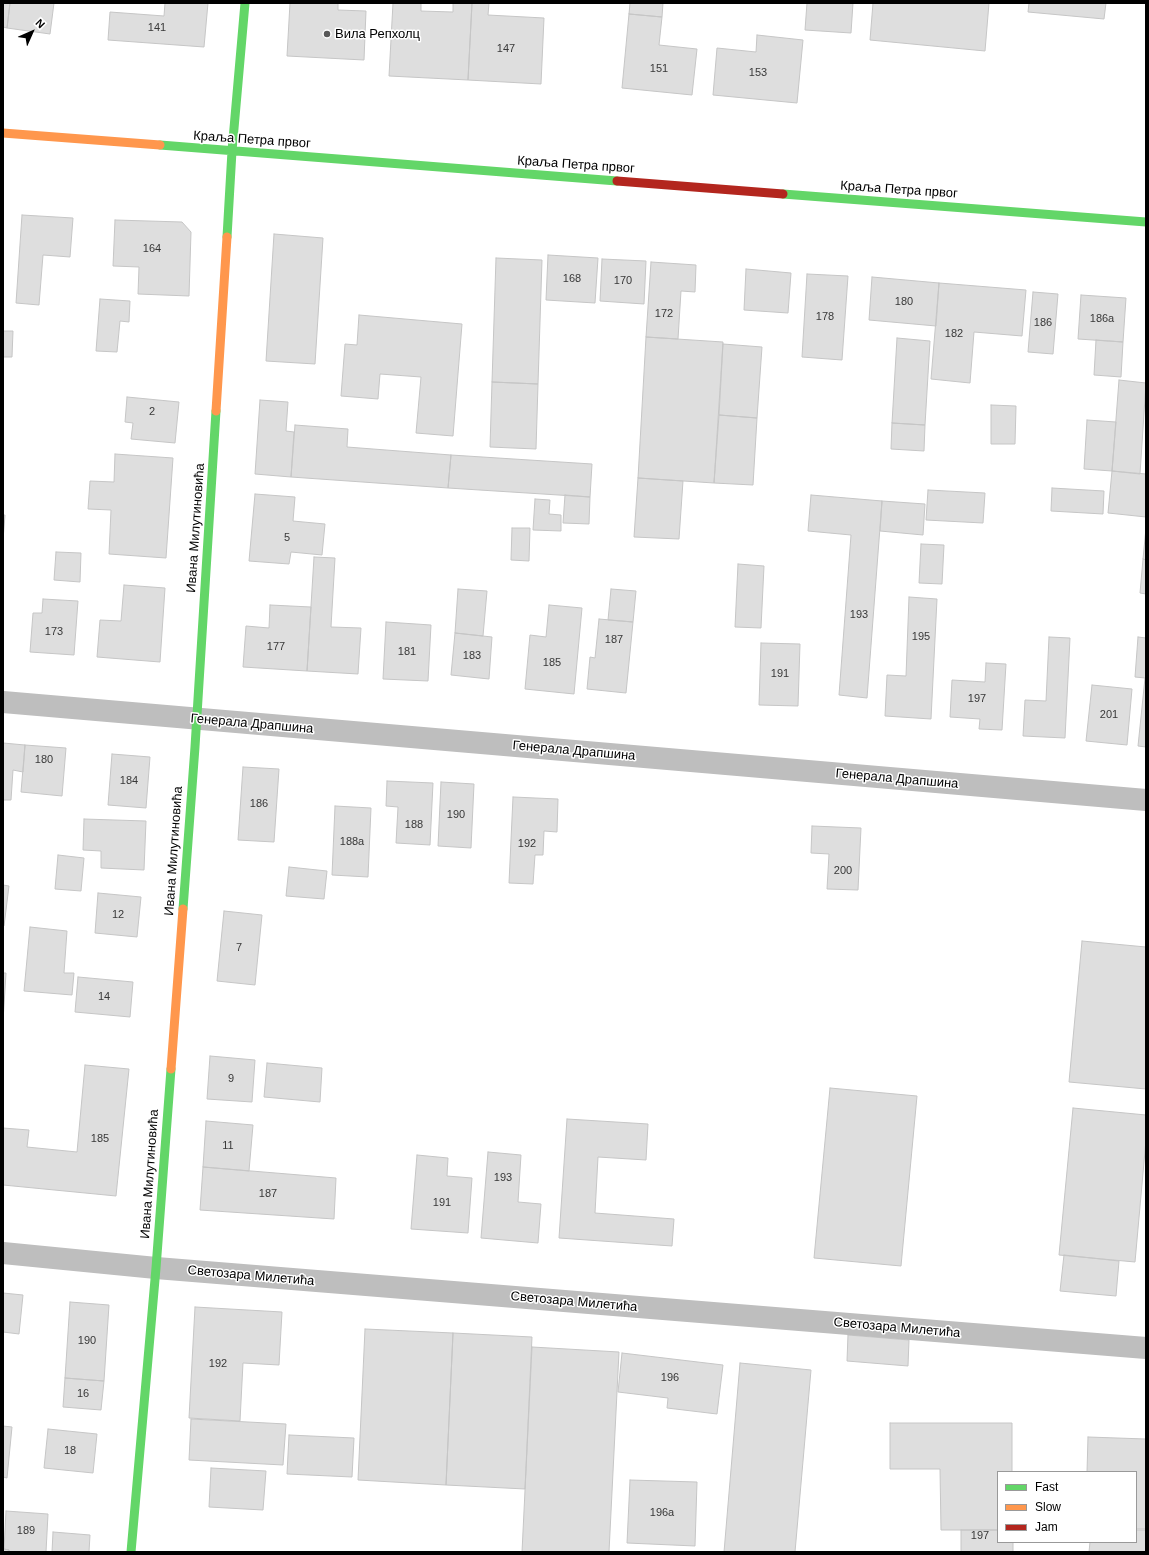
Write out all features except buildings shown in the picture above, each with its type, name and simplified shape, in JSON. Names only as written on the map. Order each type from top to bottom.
[{"type":"street","name":"Ивана Милутиновића","points":[[131,1552],[156,1268],[197,719],[232,151],[245,3]]},
{"type":"street","name":"Краља Петра првог","points":[[3,133],[1146,222]]},
{"type":"street","name":"Генерала Драпшина","points":[[3,702],[1146,800]]},
{"type":"street","name":"Светозара Милетића","points":[[3,1253],[156,1268],[1146,1348]]},
{"type":"traffic: fast","points":[[227,237],[232,151],[245,3]]},
{"type":"traffic: fast","points":[[160,145],[617,181]]},
{"type":"traffic: fast","points":[[783,194],[1146,222]]},
{"type":"traffic: fast","points":[[183,909],[195,747],[216,411]]},
{"type":"traffic: fast","points":[[131,1552],[156,1268],[171,1069]]},
{"type":"traffic: slow","points":[[3,133],[160,145]]},
{"type":"traffic: slow","points":[[216,411],[227,237]]},
{"type":"traffic: slow","points":[[171,1069],[183,909]]},
{"type":"traffic: jam","points":[[617,181],[783,194]]},
{"type":"place","name":"Вила Репхолц","points":[[327,34]]}]
